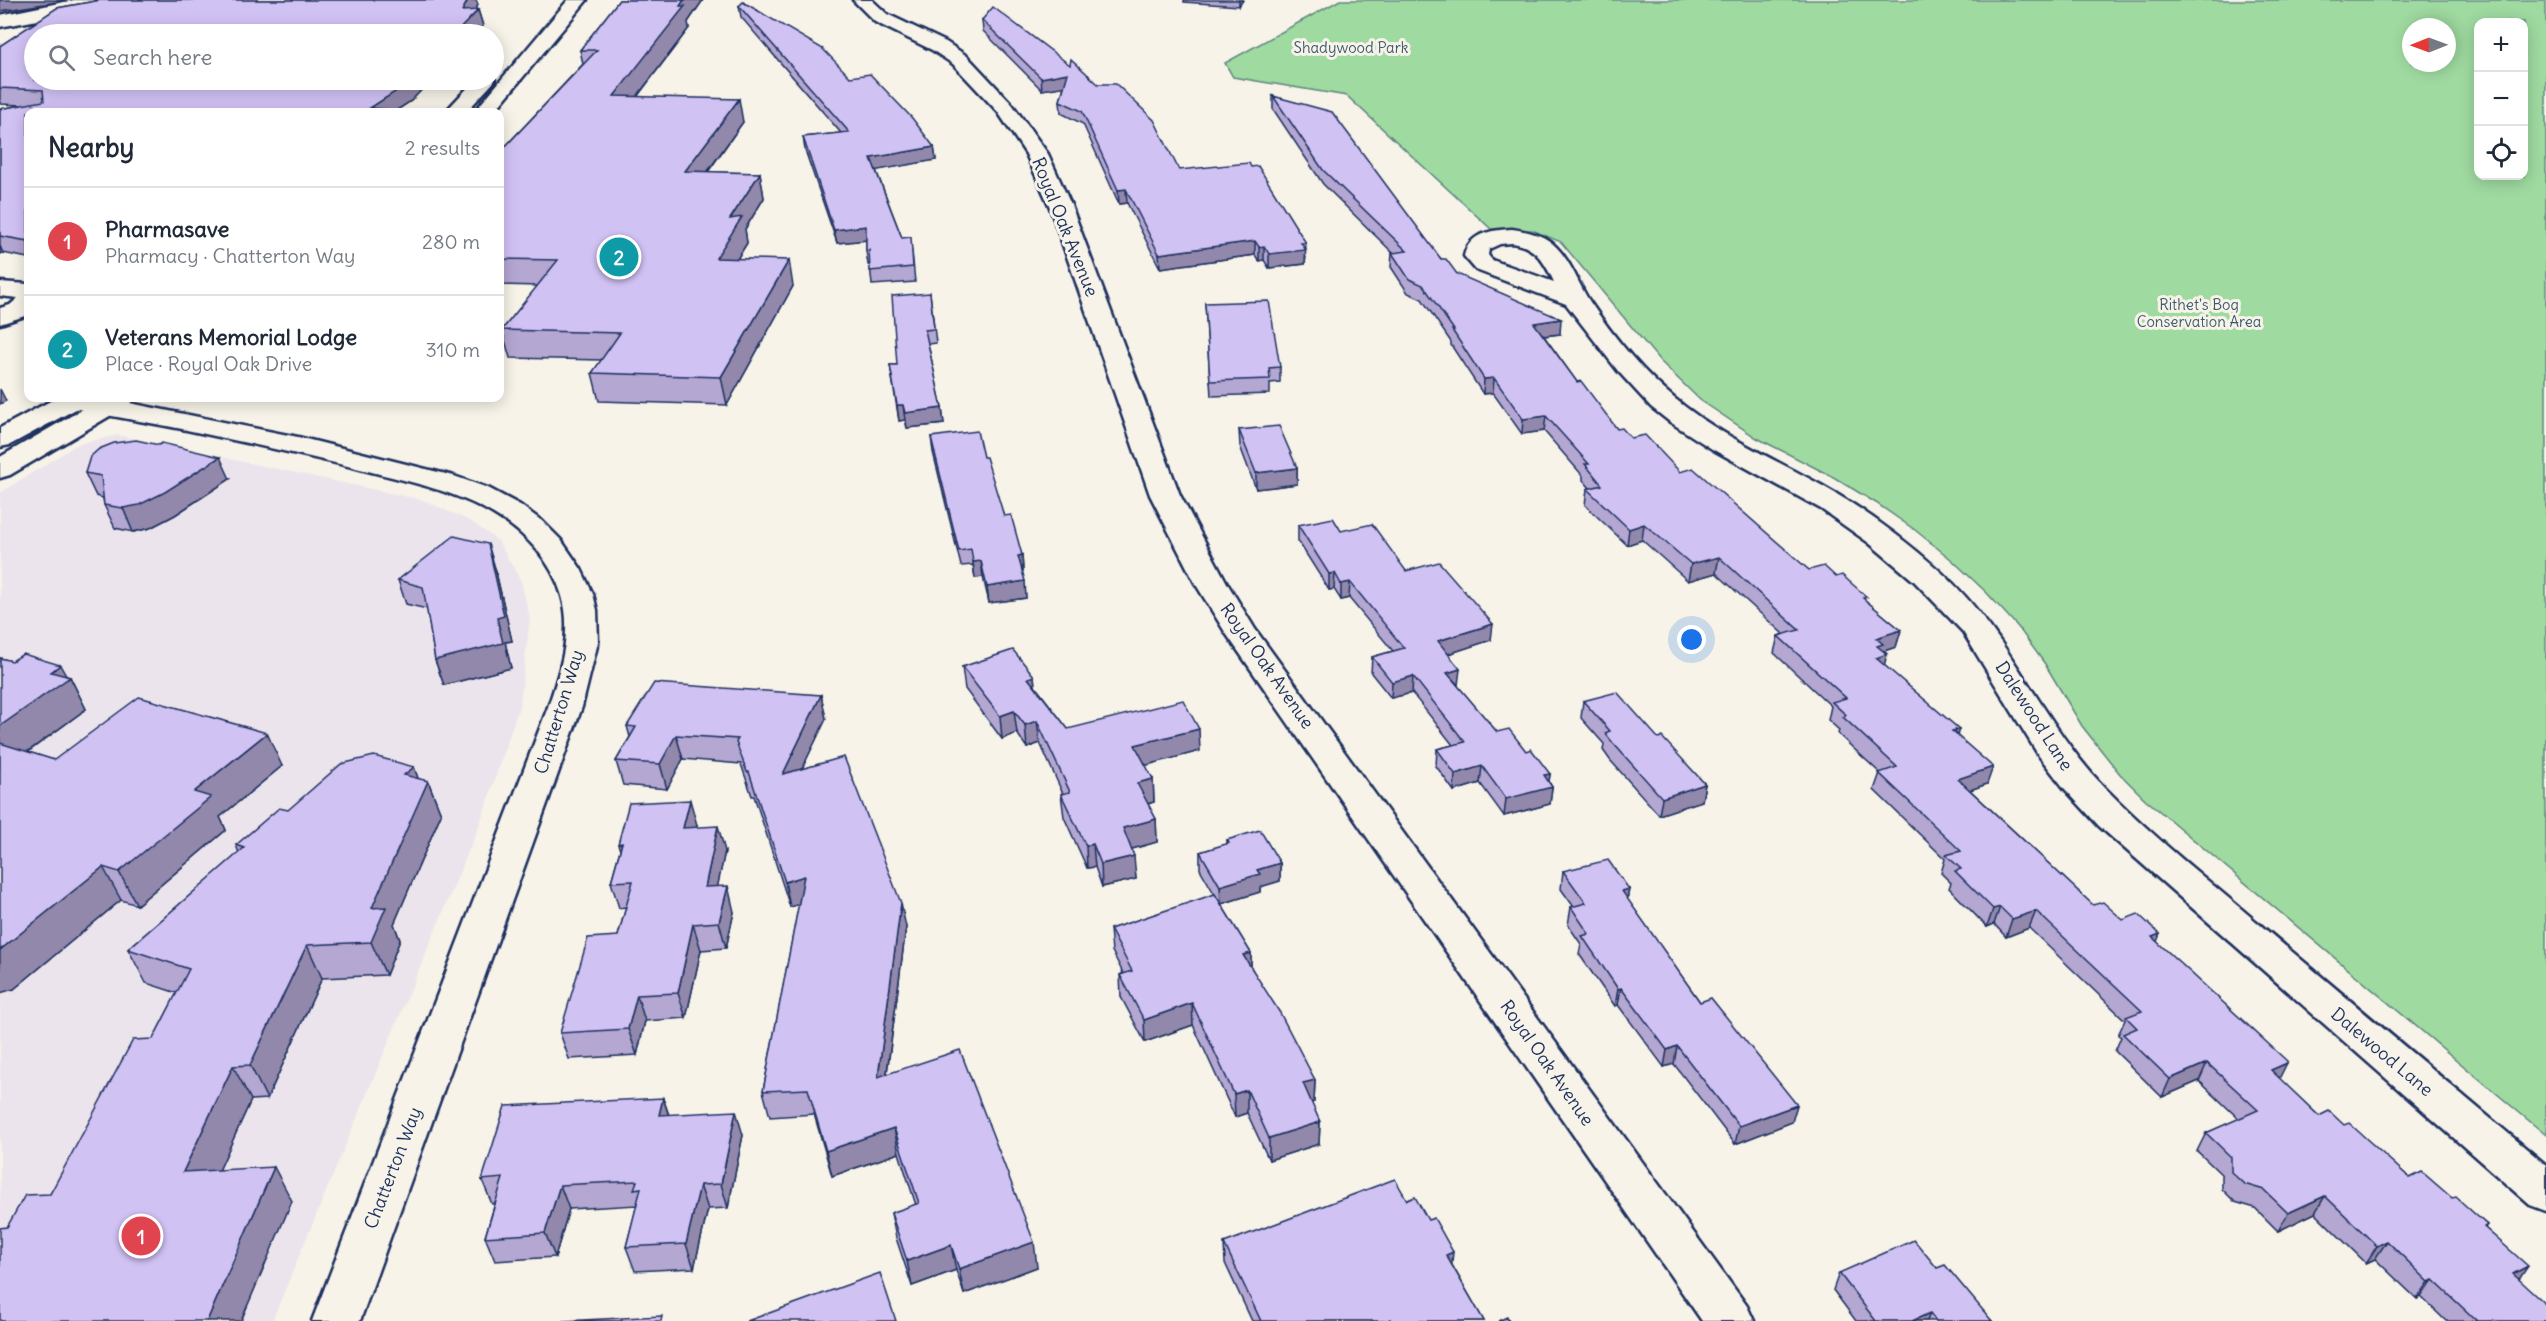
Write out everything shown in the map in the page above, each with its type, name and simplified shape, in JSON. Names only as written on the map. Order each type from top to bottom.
[{"type":"street","points":[[0,21],[71,7],[91,0]]},
{"type":"street","points":[[504,88],[579,0]]},
{"type":"street","name":"Royal Oak Avenue","points":[[861,0],[881,18],[939,46],[960,60],[1005,108],[1022,130],[1041,162],[1060,205],[1165,495],[1211,583],[1253,649],[1730,1321]]},
{"type":"street","points":[[459,108],[476,90]]},
{"type":"street","points":[[486,108],[502,90]]},
{"type":"street","points":[[0,289],[24,291]]},
{"type":"street","name":"Dalewood Lane","points":[[1576,299],[1632,370],[1662,402],[1704,432],[1830,503],[1924,573],[1962,609],[1989,644],[2037,727],[2075,779],[2117,820],[2265,952],[2546,1192]]},
{"type":"street","points":[[0,316],[19,310],[24,306]]},
{"type":"street","points":[[0,440],[88,402]]},
{"type":"street","points":[[0,469],[90,402]]},
{"type":"street","name":"Chatterton Way","points":[[102,402],[322,451],[427,478],[480,495],[509,510],[535,529],[558,555],[577,595],[582,628],[578,664],[560,722],[336,1321]]},
{"type":"shaded area","points":[[118,435],[423,500],[472,522],[498,541],[521,581],[530,619],[520,704],[479,826],[272,1321],[0,1321],[0,493],[78,444]]},
{"type":"green space","name":"Rithet's Bog Conservation Area","points":[[1340,0],[2546,0],[2546,1135],[2145,799],[2120,774],[2082,726],[2045,664],[2018,627],[1952,560],[1915,530],[1876,503],[1835,478],[1757,438],[1700,400],[1660,361],[1561,242],[1532,230],[1491,229],[1347,96],[1233,77],[1225,63]]},
{"type":"building","points":[[101,0],[468,0],[462,11],[478,10],[465,24],[33,24],[57,8]]},
{"type":"building","points":[[619,0],[684,0],[680,6],[685,6],[614,96],[739,99],[685,171],[760,173],[730,219],[742,217],[716,258],[789,260],[721,377],[592,373],[620,333],[504,330],[558,260],[504,259],[504,148],[597,50],[580,50]]},
{"type":"building","points":[[743,2],[823,49],[850,77],[870,74],[912,118],[934,147],[871,158],[902,238],[911,237],[913,267],[870,271],[869,250],[866,251],[866,226],[834,230],[803,137],[849,132],[739,6]]},
{"type":"building","points":[[993,7],[1070,65],[1071,59],[1098,84],[1116,84],[1154,120],[1179,170],[1249,163],[1251,167],[1258,166],[1306,243],[1301,243],[1306,250],[1269,254],[1264,246],[1259,247],[1255,241],[1159,254],[1126,189],[1118,190],[1082,111],[1060,101],[1068,73],[1041,78],[982,20]]},
{"type":"building","points":[[24,30],[24,89],[0,88],[0,46]]},
{"type":"building","points":[[43,90],[398,90],[370,108],[24,108],[24,240],[0,236],[0,109],[44,101]]},
{"type":"building","points":[[1273,96],[1332,112],[1441,259],[1446,259],[1457,274],[1561,319],[1534,323],[1577,382],[1581,381],[1617,429],[1622,428],[1631,438],[1645,435],[1680,472],[1693,468],[1809,570],[1824,566],[1836,577],[1842,575],[1867,597],[1863,598],[1901,630],[1876,638],[1883,644],[1877,646],[1887,654],[1876,658],[1959,729],[1952,731],[1993,767],[1958,779],[2093,905],[2103,902],[2123,920],[2138,914],[2160,934],[2152,937],[2287,1061],[2271,1070],[2319,1116],[2329,1111],[2344,1125],[2349,1123],[2410,1178],[2422,1172],[2452,1198],[2456,1197],[2487,1225],[2484,1227],[2528,1266],[2513,1274],[2546,1304],[2546,1321],[2477,1321],[2433,1280],[2429,1282],[2387,1241],[2377,1246],[2325,1196],[2288,1213],[2264,1190],[2244,1184],[2231,1172],[2231,1157],[2206,1133],[2258,1110],[2207,1063],[2170,1079],[2123,1034],[2137,1028],[2126,1017],[2142,1011],[2036,911],[2012,919],[2000,907],[1993,909],[1955,871],[1961,869],[1946,855],[1961,851],[1879,773],[1897,767],[1843,717],[1846,715],[1832,702],[1846,698],[1778,636],[1799,630],[1719,557],[1691,564],[1644,524],[1629,529],[1587,489],[1602,485],[1585,464],[1589,464],[1546,416],[1523,419],[1494,378],[1484,379],[1423,285],[1409,279],[1392,253],[1407,251],[1323,170]]},
{"type":"building","points":[[930,293],[934,329],[925,330],[942,408],[905,413],[903,405],[897,405],[890,365],[897,365],[892,296]]},
{"type":"building","points":[[1269,301],[1280,367],[1269,368],[1270,379],[1210,381],[1205,303]]},
{"type":"building","points":[[1279,426],[1297,468],[1256,473],[1239,430]]},
{"type":"building","points":[[977,431],[983,457],[986,457],[1004,516],[1011,515],[1022,555],[1018,556],[1025,581],[987,587],[981,561],[973,562],[971,549],[959,551],[931,437]]},
{"type":"building","points":[[136,440],[159,445],[162,443],[220,457],[165,492],[139,505],[123,508],[104,505],[101,476],[85,473],[90,457],[99,449],[114,443]]},
{"type":"building","points":[[1333,518],[1341,531],[1372,524],[1406,571],[1439,562],[1493,624],[1438,641],[1460,669],[1447,673],[1497,732],[1509,729],[1526,751],[1531,749],[1550,774],[1544,775],[1552,787],[1506,799],[1482,766],[1455,774],[1437,749],[1465,742],[1413,676],[1392,682],[1372,657],[1404,648],[1350,582],[1341,584],[1335,573],[1329,574],[1298,525]]},
{"type":"building","points":[[454,536],[488,544],[504,616],[497,618],[503,643],[435,660],[423,587],[398,580]]},
{"type":"building","points":[[1013,650],[1034,676],[1028,678],[1068,729],[1183,700],[1199,729],[1135,745],[1153,779],[1137,783],[1156,819],[1123,828],[1134,856],[1101,864],[1093,844],[1086,846],[1061,794],[1070,792],[1037,721],[1025,725],[1014,711],[1000,716],[962,667]]},
{"type":"building","points":[[23,654],[60,665],[51,672],[70,677],[0,726],[0,658],[12,661]]},
{"type":"building","points":[[654,683],[821,695],[783,774],[844,757],[901,903],[878,1077],[960,1050],[1034,1242],[959,1269],[951,1245],[907,1261],[891,1213],[919,1203],[894,1128],[826,1151],[808,1089],[763,1091],[804,876],[785,882],[749,772],[747,772],[736,742],[738,739],[676,735],[660,764],[616,761],[636,727],[627,726]]},
{"type":"building","points":[[1617,692],[1658,738],[1662,737],[1705,784],[1662,798],[1613,743],[1605,733],[1610,731],[1583,701]]},
{"type":"building","points":[[139,697],[267,733],[194,792],[211,797],[119,872],[103,867],[0,950],[0,743],[54,760]]},
{"type":"building","points":[[374,756],[414,767],[404,775],[428,781],[372,908],[386,907],[371,942],[307,945],[250,1065],[233,1066],[183,1172],[274,1167],[207,1321],[0,1321],[0,1228],[7,1227],[25,1195],[50,1194],[133,1040],[153,1039],[189,969],[128,949],[244,848],[236,845],[279,808],[288,810],[341,764]]},
{"type":"building","points":[[690,800],[683,828],[718,826],[705,887],[728,886],[719,922],[693,924],[678,993],[637,995],[628,1029],[560,1033],[588,938],[618,936],[633,881],[611,882],[622,843],[618,844],[629,803]]},
{"type":"building","points":[[1260,830],[1280,863],[1257,870],[1260,874],[1220,886],[1200,852],[1229,843],[1227,840]]},
{"type":"building","points":[[1608,860],[1629,889],[1622,891],[1700,1002],[1711,998],[1797,1105],[1739,1126],[1677,1046],[1667,1050],[1621,988],[1618,989],[1582,936],[1589,934],[1571,907],[1586,903],[1563,871]]},
{"type":"building","points":[[1215,894],[1251,953],[1243,955],[1280,1013],[1315,1080],[1303,1083],[1320,1122],[1269,1138],[1247,1090],[1234,1094],[1192,1003],[1144,1020],[1120,975],[1132,971],[1110,929]]},
{"type":"building","points":[[663,1098],[659,1115],[736,1111],[721,1184],[700,1185],[686,1244],[626,1247],[641,1188],[634,1189],[637,1181],[560,1185],[545,1233],[485,1237],[503,1178],[482,1180],[505,1106]]},
{"type":"building","points":[[1395,1179],[1407,1200],[1415,1197],[1428,1220],[1434,1218],[1453,1252],[1446,1255],[1484,1321],[1391,1321],[1390,1319],[1386,1321],[1261,1321],[1224,1243]]},
{"type":"building","points":[[1914,1240],[1937,1268],[1945,1265],[1992,1321],[1936,1321],[1930,1313],[1912,1321],[1876,1321],[1839,1273]]},
{"type":"building","points":[[880,1273],[896,1321],[747,1321]]},
{"type":"building","points":[[662,1316],[661,1321],[562,1321]]},
{"type":"place","name":"Veterans Memorial Lodge","points":[[619,257]]},
{"type":"place","name":"Pharmasave","points":[[141,1236]]},
{"type":"park label","name":"Shadywood Park","points":[[1351,48]]}]
